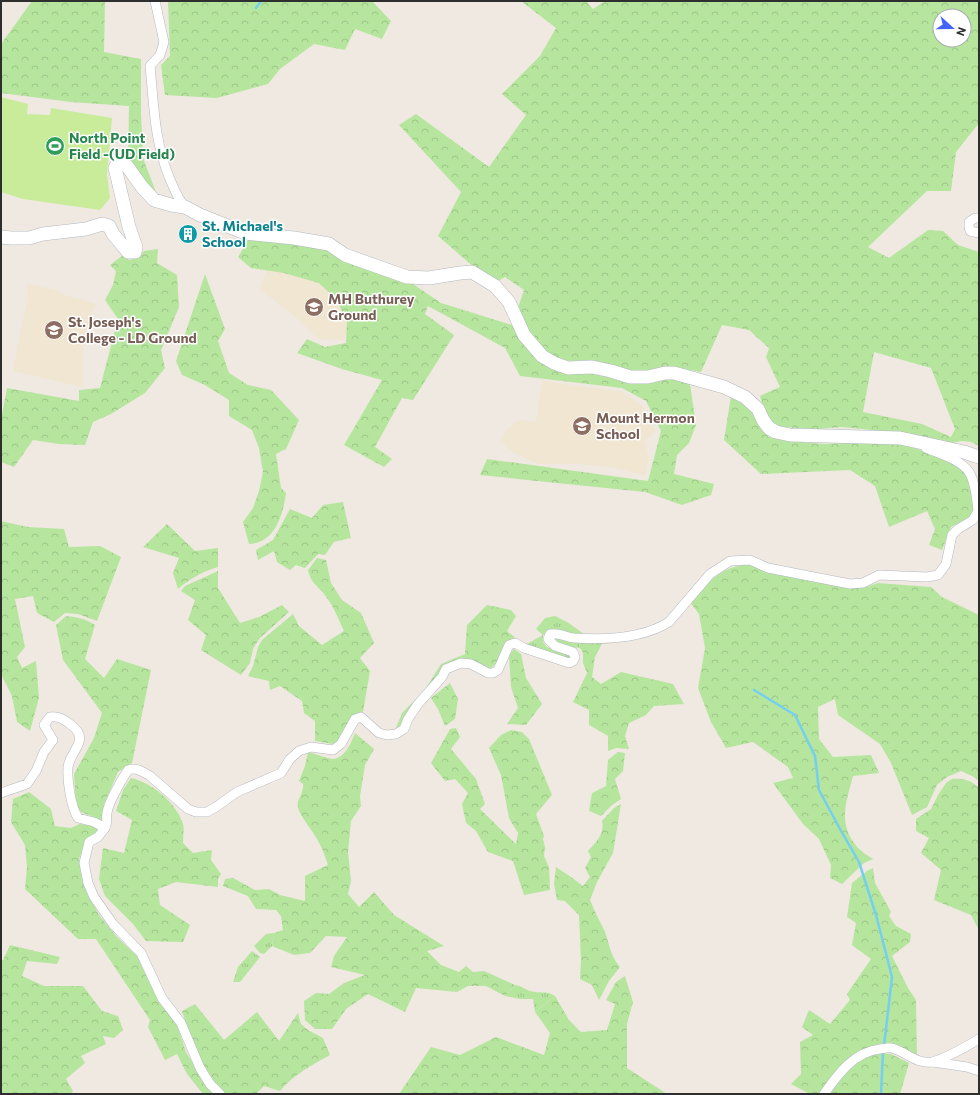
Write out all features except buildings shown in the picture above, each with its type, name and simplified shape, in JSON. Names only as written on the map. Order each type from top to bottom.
[{"type":"main road","points":[[1,237],[29,238],[43,234],[86,229],[102,224],[109,226],[113,234],[128,252],[134,252],[136,247],[129,227],[115,168],[119,161],[127,166],[142,187],[154,200],[185,207],[200,215],[245,233],[294,238],[329,244],[345,255],[407,277],[429,278],[472,272],[495,286],[500,291],[509,302],[524,334],[542,356],[554,363],[568,368],[598,368],[630,377],[648,377],[665,373],[674,373],[724,387],[746,397],[758,409],[769,428],[776,432],[790,435],[900,438],[964,452],[979,457]]},
{"type":"street","points":[[155,1],[164,42],[160,55],[150,66],[157,137],[166,170],[178,198],[185,207]]},
{"type":"street","points":[[979,218],[975,218],[969,222],[969,227],[970,231],[979,233]]},
{"type":"street","points":[[220,1094],[210,1084],[200,1068],[181,1023],[162,998],[141,953],[106,916],[94,897],[88,883],[84,863],[89,842],[98,837],[105,828],[110,804],[128,770],[134,768],[150,776],[188,809],[196,812],[207,812],[237,792],[281,773],[290,759],[299,751],[311,747],[333,750],[341,744],[355,719],[361,717],[379,733],[387,735],[396,734],[404,729],[408,719],[418,704],[442,677],[446,669],[461,663],[471,664],[488,673],[493,673],[498,670],[509,645],[515,643],[524,648],[569,663],[575,658],[573,652],[551,643],[548,639],[550,634],[555,633],[570,638],[586,639],[620,637],[643,634],[662,626],[669,622],[710,574],[730,561],[750,560],[768,568],[850,584],[863,583],[879,575],[927,577],[938,575],[946,564],[952,535],[958,529],[973,520],[978,512],[974,486],[969,472],[959,463],[900,438]]},
{"type":"street","points":[[1,793],[27,784],[36,771],[44,752],[52,740],[44,725],[50,717],[58,716],[77,730],[80,738],[78,746],[68,766],[70,790],[75,813],[78,818],[94,822],[105,828]]},
{"type":"street","points":[[932,1062],[958,1052],[979,1039]]},
{"type":"street","points":[[824,1094],[849,1063],[869,1050],[891,1048],[920,1061],[967,1067],[979,1071]]},
{"type":"shaded area","name":"MH Buthurey Ground","points":[[268,267],[317,274],[341,296],[352,322],[343,340],[318,339],[297,318],[260,289]]},
{"type":"shaded area","name":"St. Joseph's College - LD Ground","points":[[27,284],[57,290],[62,294],[96,304],[85,337],[83,350],[83,387],[13,371],[28,298]]},
{"type":"shaded area","name":"Mount Hermon School","points":[[542,381],[622,392],[642,405],[656,432],[644,440],[649,458],[645,476],[612,467],[578,464],[538,464],[513,452],[500,441],[506,431],[517,420],[536,422]]},
{"type":"green space","points":[[32,1],[105,1],[104,52],[141,59],[143,158],[157,195],[128,161],[129,106],[71,102],[1,93],[1,44]]},
{"type":"green space","points":[[168,1],[372,1],[391,21],[382,39],[355,29],[345,50],[314,44],[280,69],[268,84],[217,98],[165,95],[161,65],[170,56]]},
{"type":"green space","points":[[521,1],[586,1],[593,9],[605,1],[979,1],[979,123],[956,152],[951,191],[927,191],[868,247],[889,258],[928,230],[943,231],[958,245],[979,252],[979,446],[971,442],[961,441],[953,443],[913,434],[842,427],[818,429],[775,426],[766,416],[760,396],[780,387],[766,357],[769,348],[749,330],[722,325],[701,372],[672,367],[646,373],[630,372],[592,360],[571,361],[556,359],[542,348],[525,325],[518,308],[524,290],[505,277],[496,282],[475,268],[438,236],[461,192],[399,125],[416,114],[489,167],[526,115],[502,94],[540,56],[556,28]],"holes":[[[874,352],[931,368],[955,429],[951,437],[922,424],[863,412]]]},
{"type":"green space","name":"North Point Field -(UD Field)","points":[[1,97],[28,104],[27,114],[50,115],[51,108],[112,118],[107,175],[110,198],[100,210],[23,199],[1,192]]},
{"type":"green space","points":[[249,239],[328,249],[410,282],[441,303],[515,326],[541,357],[668,377],[690,384],[696,425],[689,443],[677,455],[674,474],[714,484],[711,495],[682,505],[645,492],[480,475],[487,459],[648,481],[661,431],[646,401],[622,388],[520,376],[505,348],[428,306],[425,314],[454,335],[413,400],[402,398],[375,447],[392,459],[384,467],[344,445],[382,380],[342,369],[297,353],[307,339],[325,347],[346,343],[347,322],[336,299],[319,283],[284,273],[251,268],[238,257]]},
{"type":"green space","points":[[158,249],[157,263],[177,275],[179,307],[161,350],[165,368],[145,393],[111,414],[93,422],[85,445],[59,444],[33,440],[14,467],[1,462],[1,420],[7,388],[79,401],[79,390],[100,388],[118,319],[105,300],[113,285],[116,271],[110,265],[123,255],[129,260],[138,258],[144,251]]},
{"type":"green space","points":[[205,274],[225,329],[218,341],[229,373],[248,385],[271,390],[299,420],[286,449],[276,454],[281,488],[286,493],[280,519],[265,539],[249,544],[243,522],[253,508],[259,491],[263,472],[259,448],[252,430],[229,416],[229,400],[205,385],[182,375],[176,361]]},
{"type":"green space","points":[[731,396],[745,402],[757,413],[760,428],[769,437],[789,441],[823,444],[878,442],[897,443],[913,447],[958,466],[968,476],[975,511],[969,518],[951,527],[942,550],[929,545],[935,529],[927,511],[889,527],[875,486],[850,470],[761,474],[724,440]]},
{"type":"green space","points":[[343,502],[351,538],[334,542],[325,555],[318,554],[305,568],[296,565],[290,570],[277,562],[274,551],[258,560],[256,550],[273,540],[290,509],[312,518],[323,505]]},
{"type":"green space","points":[[1,521],[28,527],[64,529],[69,547],[100,546],[121,557],[97,621],[78,614],[65,613],[54,622],[37,613],[33,596],[15,599],[25,647],[17,657],[22,668],[36,661],[39,698],[30,731],[17,722],[12,696],[1,674]]},
{"type":"green space","points":[[167,524],[195,551],[218,548],[218,567],[197,576],[178,589],[173,573],[179,558],[143,547]]},
{"type":"green space","points":[[317,558],[326,560],[331,583],[342,600],[361,613],[374,643],[360,658],[370,671],[363,712],[354,717],[341,741],[333,744],[315,741],[315,721],[304,713],[302,701],[280,686],[270,690],[269,681],[248,676],[262,640],[293,614],[299,626],[322,645],[344,631],[330,603],[309,574],[308,570]]},
{"type":"green space","points":[[748,564],[851,587],[866,587],[878,583],[931,587],[942,597],[979,615],[979,781],[961,771],[947,777],[937,785],[927,807],[912,815],[891,763],[880,744],[838,715],[835,699],[818,707],[819,739],[833,757],[871,755],[879,773],[853,776],[846,804],[845,822],[851,839],[858,848],[873,859],[864,863],[842,884],[830,878],[831,865],[819,839],[803,824],[773,783],[793,778],[788,767],[753,742],[726,748],[711,722],[698,688],[705,648],[699,614],[690,602],[715,577],[729,569]]},
{"type":"green space","points":[[218,571],[218,588],[240,623],[259,617],[282,605],[289,612],[259,639],[253,649],[250,663],[241,675],[201,650],[206,635],[188,620],[195,600],[181,591],[185,586]]},
{"type":"green space","points":[[487,605],[511,610],[516,616],[507,631],[519,641],[491,668],[486,668],[469,660],[436,681],[401,728],[396,728],[402,713],[424,691],[441,664],[465,654],[467,625]]},
{"type":"green space","points":[[66,616],[88,621],[95,625],[85,659],[104,678],[117,659],[151,670],[132,763],[118,772],[104,804],[104,821],[81,812],[76,805],[74,774],[94,738],[102,713],[63,660],[56,625]]},
{"type":"green space","points":[[555,616],[567,622],[584,634],[548,631],[543,635],[536,629],[545,618]]},
{"type":"green space","points":[[543,635],[543,642],[547,647],[571,655],[571,658],[568,660],[525,645]]},
{"type":"green space","points":[[556,636],[569,642],[579,642],[580,648],[570,647],[553,641]]},
{"type":"green space","points":[[579,642],[603,642],[595,657],[592,677],[601,684],[621,672],[673,684],[684,704],[654,706],[646,715],[629,723],[625,736],[629,749],[616,748],[608,751],[608,736],[589,725],[589,710],[573,702],[587,673],[583,663],[583,653]]},
{"type":"green space","points":[[514,649],[521,654],[526,678],[542,704],[526,725],[507,724],[518,708],[511,687],[509,655]]},
{"type":"green space","points":[[450,683],[458,699],[455,719],[445,726],[438,709],[431,698]]},
{"type":"green space","points":[[456,728],[460,737],[451,749],[476,779],[485,804],[480,809],[516,844],[518,833],[509,818],[501,775],[489,748],[501,735],[511,730],[522,732],[529,739],[552,795],[536,814],[544,836],[544,856],[549,867],[550,890],[524,895],[513,861],[488,852],[476,831],[466,823],[462,804],[468,793],[455,779],[445,781],[431,763],[450,729]]},
{"type":"green space","points":[[355,733],[374,749],[365,765],[360,796],[361,806],[351,821],[348,852],[351,881],[348,894],[359,907],[374,892],[394,915],[444,946],[427,951],[441,965],[459,972],[466,966],[473,972],[484,971],[515,985],[505,996],[486,986],[468,986],[457,992],[416,988],[405,1012],[368,994],[346,1009],[332,1029],[315,1029],[305,1020],[304,1001],[316,993],[329,994],[344,983],[365,975],[331,967],[334,956],[347,937],[326,936],[310,953],[294,955],[272,946],[274,933],[283,930],[281,916],[276,910],[256,909],[248,896],[223,886],[225,879],[233,878],[255,890],[269,889],[280,895],[305,901],[305,876],[328,865],[319,842],[303,819],[299,810],[298,801],[303,784],[299,781],[305,766],[308,752],[331,759],[337,758],[347,749]]},
{"type":"green space","points":[[618,752],[625,753],[623,771],[615,779],[621,799],[612,805],[601,816],[589,811],[592,793],[606,786],[608,760]]},
{"type":"green space","points":[[131,778],[147,784],[168,800],[174,807],[183,823],[183,843],[193,853],[212,850],[211,860],[221,874],[218,879],[218,887],[176,882],[158,889],[160,905],[190,925],[183,942],[146,941],[133,924],[105,896],[99,879],[103,848],[124,853],[132,820],[116,811],[123,790]]},
{"type":"green space","points":[[952,779],[967,780],[979,788],[979,930],[971,915],[934,900],[941,870],[921,853],[929,838],[916,831],[916,819],[931,809],[946,783]]},
{"type":"green space","points":[[29,792],[51,809],[55,826],[71,828],[80,824],[95,826],[99,829],[94,835],[86,840],[79,859],[81,874],[87,893],[99,915],[117,937],[137,956],[160,1004],[174,1020],[186,1052],[214,1094],[203,1094],[187,1074],[177,1054],[165,1060],[148,1027],[150,1020],[96,939],[78,939],[25,889],[27,867],[25,845],[11,822],[13,799]]},
{"type":"green space","points":[[621,804],[613,853],[597,882],[590,900],[605,932],[612,954],[620,967],[609,981],[599,1000],[592,985],[580,979],[581,960],[579,915],[565,901],[557,900],[554,884],[556,867],[583,886],[590,877],[585,868],[591,857],[588,851],[601,834],[603,826],[602,821],[614,808]]},
{"type":"green space","points":[[873,868],[875,883],[891,912],[889,916],[896,926],[911,934],[910,942],[892,956],[908,988],[916,1000],[917,1057],[868,1048],[821,1094],[810,1094],[791,1084],[801,1074],[800,1042],[813,1035],[802,1027],[809,1010],[830,1024],[850,1000],[847,994],[871,959],[852,945],[856,923],[847,917],[852,883]]},
{"type":"green space","points":[[274,933],[272,946],[264,954],[260,953],[254,946],[266,934]]},
{"type":"green space","points":[[10,945],[60,957],[57,964],[27,961],[22,976],[44,986],[83,986],[102,1011],[118,1016],[123,1030],[114,1038],[103,1036],[106,1044],[81,1056],[85,1063],[66,1079],[73,1091],[71,1094],[1,1094],[1,960],[3,960]]},
{"type":"green space","points":[[252,951],[260,957],[240,982],[233,982],[238,967]]},
{"type":"green space","points":[[625,976],[633,1002],[627,1024],[627,1068],[667,1094],[399,1094],[431,1047],[460,1055],[496,1037],[544,1055],[550,1033],[535,1012],[555,996],[569,1020],[581,1032],[607,1030],[615,1004],[606,1000],[616,982]]},
{"type":"green space","points":[[515,985],[530,991],[549,993],[555,996],[535,1012],[533,999],[520,999],[505,996]]},
{"type":"green space","points":[[195,1004],[224,1040],[257,1012],[279,1041],[298,1013],[301,1024],[308,1030],[323,1038],[330,1055],[297,1075],[280,1091],[264,1086],[256,1094],[228,1094],[221,1090],[213,1082],[206,1071],[189,1031],[182,1011]]},
{"type":"green space","points":[[879,1053],[891,1054],[909,1063],[900,1094],[829,1094],[838,1080],[850,1068],[864,1058]]},
{"type":"waterway","points":[[256,8],[261,1]]},
{"type":"waterway","points":[[754,690],[795,715],[815,756],[819,790],[859,862],[876,915],[892,977],[884,1046]]},
{"type":"waterway","points":[[881,1094],[883,1051]]},
{"type":"place","name":"North Point Field -(UD Field)","points":[[55,146]]},
{"type":"place","name":"St. Michael's School","points":[[188,234]]},
{"type":"place","name":"MH Buthurey Ground","points":[[314,307]]},
{"type":"place","name":"St. Joseph's College - LD Ground","points":[[54,330]]},
{"type":"place","name":"Mount Hermon School","points":[[582,426]]}]
